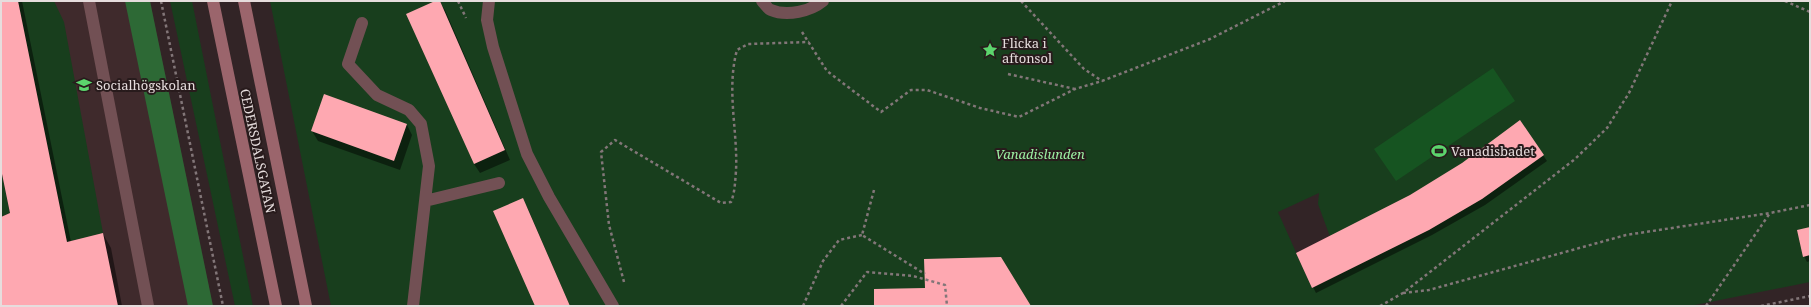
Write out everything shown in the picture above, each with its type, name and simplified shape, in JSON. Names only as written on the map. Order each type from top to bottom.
[{"type":"main road","name":"CEDERSDALSGATAN","points":[[212,1],[276,306]]},
{"type":"main road","name":"CEDERSDALSGATAN","points":[[244,1],[306,306]]},
{"type":"lane","points":[[89,1],[148,306]]},
{"type":"lane","points":[[489,1],[487,20],[493,47],[527,154],[549,197],[613,306]]},
{"type":"lane","points":[[762,1],[771,10],[794,13],[814,8],[823,1]]},
{"type":"lane","points":[[362,23],[348,64],[377,95],[409,110],[421,124],[428,166],[413,306]]},
{"type":"lane","points":[[425,201],[499,183]]},
{"type":"path","points":[[161,1],[223,306]]},
{"type":"path","points":[[1021,1],[1084,69],[1102,81]]},
{"type":"path","points":[[624,283],[609,225],[602,152],[615,140],[721,203],[731,202],[734,194],[737,154],[732,89],[733,64],[737,50],[748,44],[809,42],[827,71],[881,112],[911,90],[928,90],[980,108],[1019,117],[1075,89],[1102,81],[1210,39],[1285,1]]},
{"type":"path","points":[[1380,306],[1403,293],[1575,159],[1607,128],[1629,93],[1672,1]]},
{"type":"path","points":[[1785,1],[1810,12]]},
{"type":"path","points":[[1008,74],[1075,89]]},
{"type":"path","points":[[862,235],[874,190]]},
{"type":"path","points":[[1403,293],[1429,290],[1626,235],[1770,213],[1810,205]]},
{"type":"path","points":[[1706,306],[1770,213]]},
{"type":"path","points":[[803,306],[823,261],[839,240],[862,235],[925,274]]},
{"type":"path","points":[[841,306],[867,272],[913,276],[945,286],[947,306]]},
{"type":"path","points":[[1761,306],[1810,296]]},
{"type":"shaded area","name":"Socialhögskolan","points":[[1,1],[150,1],[213,306],[1,306],[1,217],[10,213],[1,169]]},
{"type":"shaded area","points":[[125,1],[150,1],[213,306],[188,306]]},
{"type":"shaded area","points":[[1493,68],[1515,101],[1396,181],[1374,149]]},
{"type":"green space","points":[[18,1],[54,1],[64,22],[103,233],[67,242]]},
{"type":"green space","points":[[170,1],[192,1],[253,306],[235,306]]},
{"type":"green space","name":"Vanadislunden","points":[[270,1],[1810,1],[1810,282],[1690,306],[331,306]],"holes":[[[1319,193],[1318,204],[1343,272],[1312,288],[1278,212]]]},
{"type":"green space","points":[[1,169],[10,213],[1,217]]},
{"type":"building","points":[[1,1],[18,1],[67,242],[103,233],[118,306],[1,306],[1,217],[10,213],[1,169]]},
{"type":"building","points":[[435,1],[440,1],[505,150],[474,164],[406,14]]},
{"type":"building","points":[[324,94],[407,124],[394,161],[311,131]]},
{"type":"building","points":[[1520,120],[1544,155],[1482,199],[1429,230],[1312,288],[1296,253],[1410,195],[1462,163]]},
{"type":"building","points":[[523,198],[570,306],[535,306],[493,211]]},
{"type":"building","points":[[1810,227],[1810,255],[1803,257],[1797,230]]},
{"type":"building","points":[[1001,257],[1031,306],[874,306],[874,289],[925,288],[924,259]]},
{"type":"place","name":"Flicka i aftonsol","points":[[990,50]]},
{"type":"place","name":"Socialhögskolan","points":[[84,85]]},
{"type":"place","name":"Vanadisbadet","points":[[1439,151]]}]
